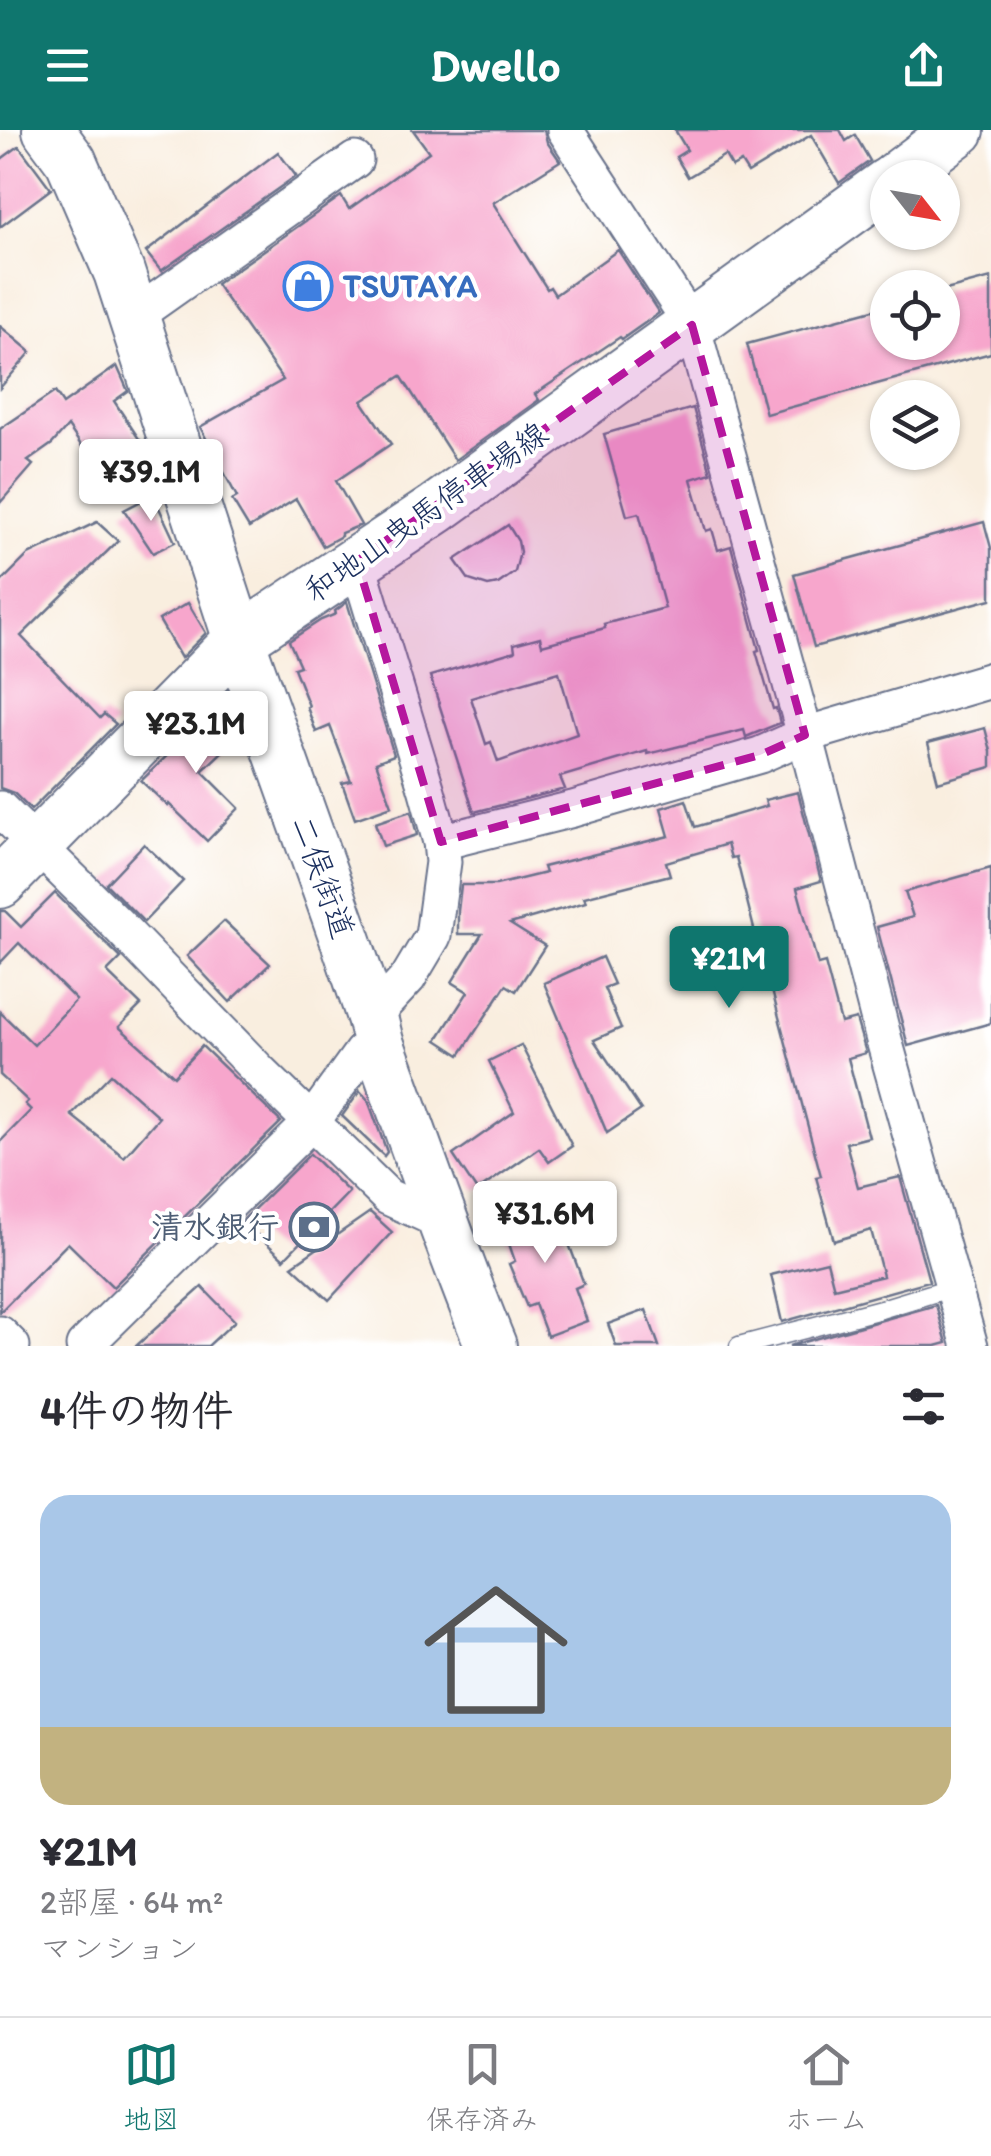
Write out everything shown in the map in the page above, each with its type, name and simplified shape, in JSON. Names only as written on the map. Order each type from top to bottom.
[{"type":"street","name":"二俣街道","points":[[48,130],[71,161],[118,272],[240,640],[459,1268],[490,1346]]},
{"type":"street","points":[[565,130],[692,325],[970,1346]]},
{"type":"street","points":[[919,160],[959,130]]},
{"type":"street","points":[[134,317],[355,160]]},
{"type":"street","name":"和地山曳馬停車場線","points":[[0,883],[240,640],[436,509],[870,196]]},
{"type":"street","points":[[84,1346],[311,1123],[362,1052],[433,936],[441,881],[441,842],[357,561]]},
{"type":"street","points":[[441,842],[760,755],[804,735],[991,680]]},
{"type":"street","points":[[0,809],[388,1198],[445,1223]]},
{"type":"street","points":[[0,1334],[12,1346]]},
{"type":"lane","points":[[739,1346],[954,1286]]},
{"type":"highlighted area","points":[[692,325],[805,735],[760,755],[441,842],[357,561]]},
{"type":"building","points":[[413,130],[544,130],[560,161],[493,203],[547,289],[550,287],[555,295],[618,250],[659,313],[535,394],[539,400],[455,460],[401,376],[362,401],[391,444],[336,481],[361,525],[323,546],[296,499],[249,528],[232,500],[237,497],[200,427],[283,380],[216,284],[341,196],[349,209],[429,152]]},
{"type":"building","points":[[675,130],[840,130],[846,141],[855,135],[870,161],[839,183],[811,135],[748,173],[741,162],[732,167],[725,155],[688,177],[676,157],[687,150]]},
{"type":"building","points":[[19,146],[51,189],[0,227],[0,160]]},
{"type":"building","points":[[278,152],[296,176],[161,271],[146,252]]},
{"type":"building","points":[[991,278],[991,353],[891,380],[870,380],[870,386],[766,414],[747,344],[870,311],[870,360],[960,360],[960,286]]},
{"type":"building","points":[[0,326],[31,352],[0,388]]},
{"type":"building","points":[[117,366],[128,391],[114,401],[141,442],[104,466],[92,447],[85,451],[68,426],[52,444],[28,461],[33,465],[0,503],[0,429],[55,392],[63,404]]},
{"type":"building","points":[[693,408],[711,473],[691,479],[706,531],[712,529],[718,550],[731,546],[759,650],[756,651],[780,723],[746,737],[744,730],[648,754],[647,751],[560,777],[565,789],[474,812],[430,676],[515,651],[514,644],[540,637],[542,645],[665,608],[639,513],[627,516],[604,434]],"holes":[[[559,672],[577,734],[498,762],[491,742],[486,744],[471,698]]]},
{"type":"building","points":[[153,495],[175,542],[153,553],[124,510]]},
{"type":"building","points":[[97,522],[118,541],[21,636],[100,718],[104,714],[116,724],[31,810],[14,793],[0,788],[0,583],[28,555]]},
{"type":"building","points":[[984,522],[991,548],[991,599],[814,647],[794,574]]},
{"type":"building","points":[[508,525],[520,552],[515,572],[488,586],[469,580],[455,560]]},
{"type":"building","points":[[347,602],[394,755],[376,762],[392,806],[355,819],[342,783],[351,781],[330,726],[316,732],[294,668],[300,666],[289,641],[336,614]]},
{"type":"building","points":[[188,603],[206,633],[181,658],[159,620]]},
{"type":"building","points":[[216,708],[241,734],[202,771],[239,808],[207,841],[141,781]]},
{"type":"building","points":[[985,728],[991,767],[938,782],[928,743]]},
{"type":"building","points":[[798,792],[821,881],[797,888],[818,965],[825,963],[841,1023],[856,1019],[866,1053],[848,1058],[869,1137],[846,1143],[858,1187],[900,1177],[929,1281],[782,1322],[771,1275],[827,1261],[834,1288],[883,1276],[871,1230],[834,1241],[816,1177],[821,1176],[766,968],[736,857],[731,858],[727,844],[666,862],[670,875],[584,897],[586,902],[510,924],[545,946],[516,991],[506,985],[460,1055],[437,1040],[468,992],[452,982],[482,934],[458,934],[461,885],[496,885],[545,873],[543,867],[669,836],[661,808],[686,800],[695,827],[767,806],[765,800]]},
{"type":"building","points":[[411,811],[417,835],[383,846],[375,823]]},
{"type":"building","points":[[144,844],[183,881],[144,922],[106,884]]},
{"type":"building","points":[[991,868],[991,1023],[908,1046],[877,927],[913,917],[905,892]]},
{"type":"building","points":[[55,893],[121,958],[107,972],[141,1005],[119,1027],[174,1076],[202,1046],[281,1122],[113,1287],[68,1243],[0,1312],[0,1142],[31,1110],[25,1104],[28,1101],[0,1075],[0,1012],[34,1045],[76,1000],[19,943],[0,963],[0,911],[5,911],[21,927]],"holes":[[[111,1074],[159,1117],[124,1157],[71,1115]]]},
{"type":"building","points":[[224,921],[270,964],[230,1002],[187,956]]},
{"type":"building","points":[[602,957],[614,984],[604,988],[621,1028],[594,1040],[641,1110],[607,1133],[544,983]]},
{"type":"building","points":[[521,1045],[572,1146],[549,1162],[539,1148],[477,1191],[453,1155],[514,1112],[489,1061]]},
{"type":"building","points":[[360,1091],[368,1100],[387,1152],[384,1156],[342,1116]]},
{"type":"building","points":[[310,1154],[349,1192],[284,1259],[242,1221]]},
{"type":"building","points":[[552,1199],[584,1284],[575,1288],[587,1321],[547,1336],[535,1304],[527,1307],[509,1264],[515,1261],[500,1218]]},
{"type":"building","points":[[370,1212],[392,1232],[329,1300],[292,1266]]},
{"type":"building","points":[[202,1287],[235,1321],[208,1346],[136,1346]]},
{"type":"building","points":[[936,1305],[947,1343],[789,1346]]},
{"type":"building","points":[[646,1310],[659,1346],[616,1346],[608,1324]]},
{"type":"place","name":"TSUTAYA","points":[[308,286]]},
{"type":"place","name":"清水銀行","points":[[314,1227]]}]
